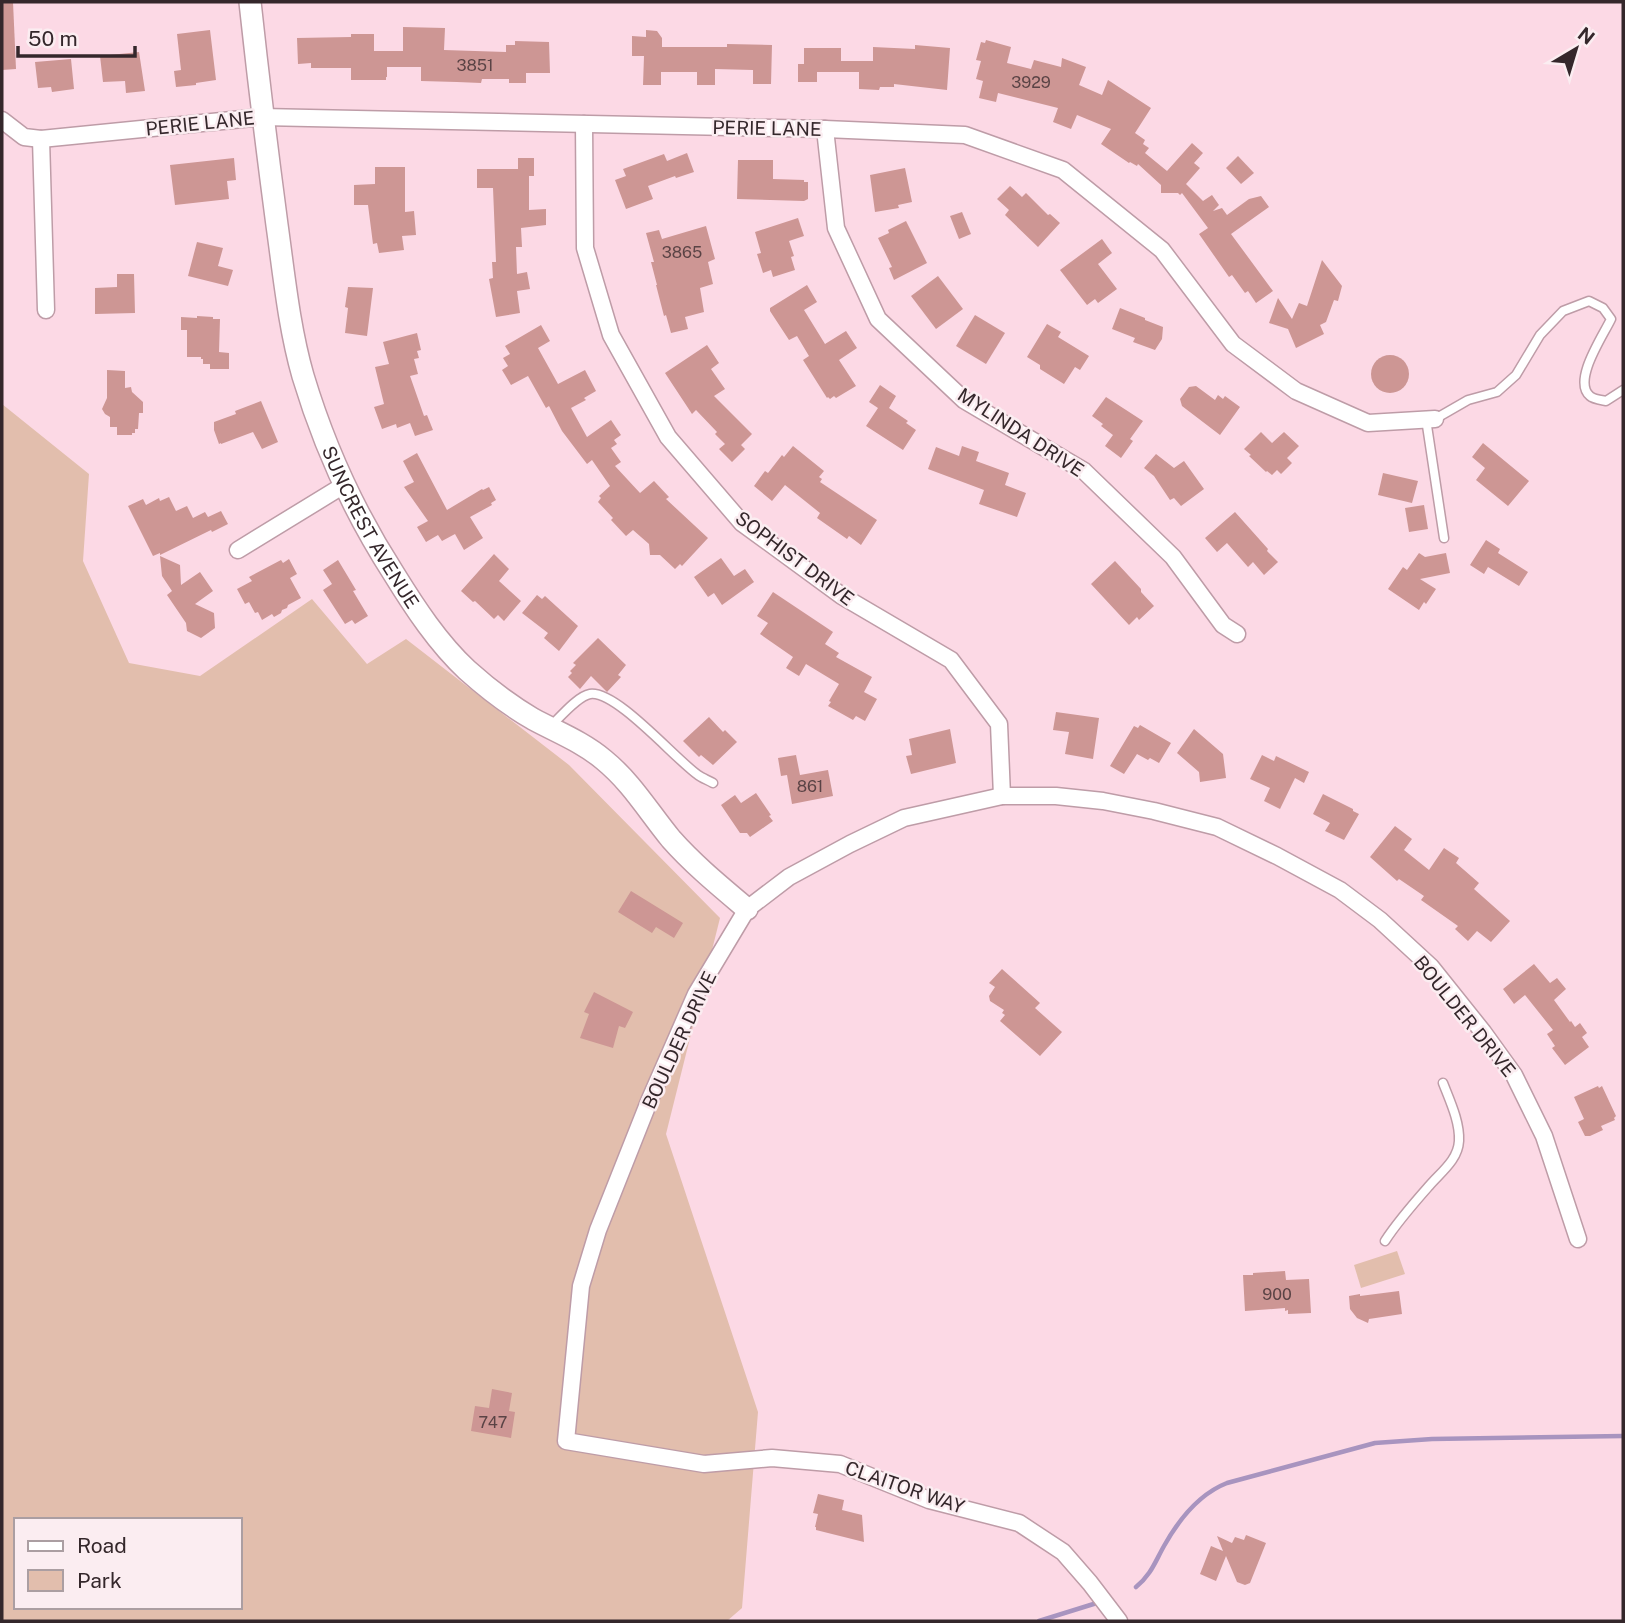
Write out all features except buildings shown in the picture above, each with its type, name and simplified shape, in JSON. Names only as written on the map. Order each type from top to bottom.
[{"type":"street","name":"SUNCREST AVENUE","points":[[250,2],[262,117],[288,307],[299,360],[319,426],[344,485],[372,540],[409,598],[439,639],[465,668],[499,697],[533,719],[569,736],[603,759],[637,793],[671,839],[747,909]]},
{"type":"street","name":"PERIE LANE","points":[[2,120],[24,137],[41,139],[262,117],[825,129],[965,135],[1063,170],[1162,250],[1233,344],[1296,391],[1368,423],[1430,419]]},
{"type":"street","name":"SOPHIST DRIVE","points":[[584,124],[585,248],[611,335],[668,437],[742,523],[842,596],[951,660],[999,724],[1002,796]]},
{"type":"street","name":"MYLINDA DRIVE","points":[[825,129],[836,228],[878,319],[964,400],[1084,471],[1173,557],[1223,625],[1237,634]]},
{"type":"street","points":[[41,139],[46,310]]},
{"type":"street","points":[[239,550],[344,485]]},
{"type":"street","name":"BOULDER DRIVE","points":[[566,1441],[581,1286],[598,1230],[696,994],[747,909],[789,877],[904,818],[1002,796],[1056,796],[1103,800],[1217,827],[1340,890],[1381,920],[1431,967],[1514,1075],[1544,1136],[1578,1240]]},
{"type":"street","name":"CLAITOR WAY","points":[[566,1441],[704,1464],[772,1458],[840,1464],[929,1500],[1019,1523],[1063,1552],[1119,1621]]},
{"type":"lane","points":[[1444,538],[1430,419],[1468,400],[1497,392],[1516,375],[1540,335],[1563,311],[1590,301],[1603,308],[1611,319],[1584,372],[1583,386],[1590,396],[1606,401],[1623,390]]},
{"type":"lane","points":[[550,727],[582,696],[597,694],[609,698],[697,774],[713,783]]},
{"type":"lane","points":[[1385,1241],[1429,1185],[1451,1163],[1458,1149],[1458,1130],[1443,1083]]},
{"type":"green space","points":[[2,404],[89,474],[83,561],[129,663],[200,676],[312,599],[367,664],[406,639],[569,765],[720,918],[666,1134],[758,1412],[742,1608],[727,1621],[2,1621]]},
{"type":"green space","points":[[1397,1251],[1405,1274],[1361,1288],[1354,1265]]},
{"type":"waterway","points":[[1136,1587],[1149,1573],[1190,1509],[1207,1494],[1227,1483],[1375,1443],[1432,1439],[1623,1436]]},
{"type":"waterway","points":[[1039,1621],[1100,1602]]}]
